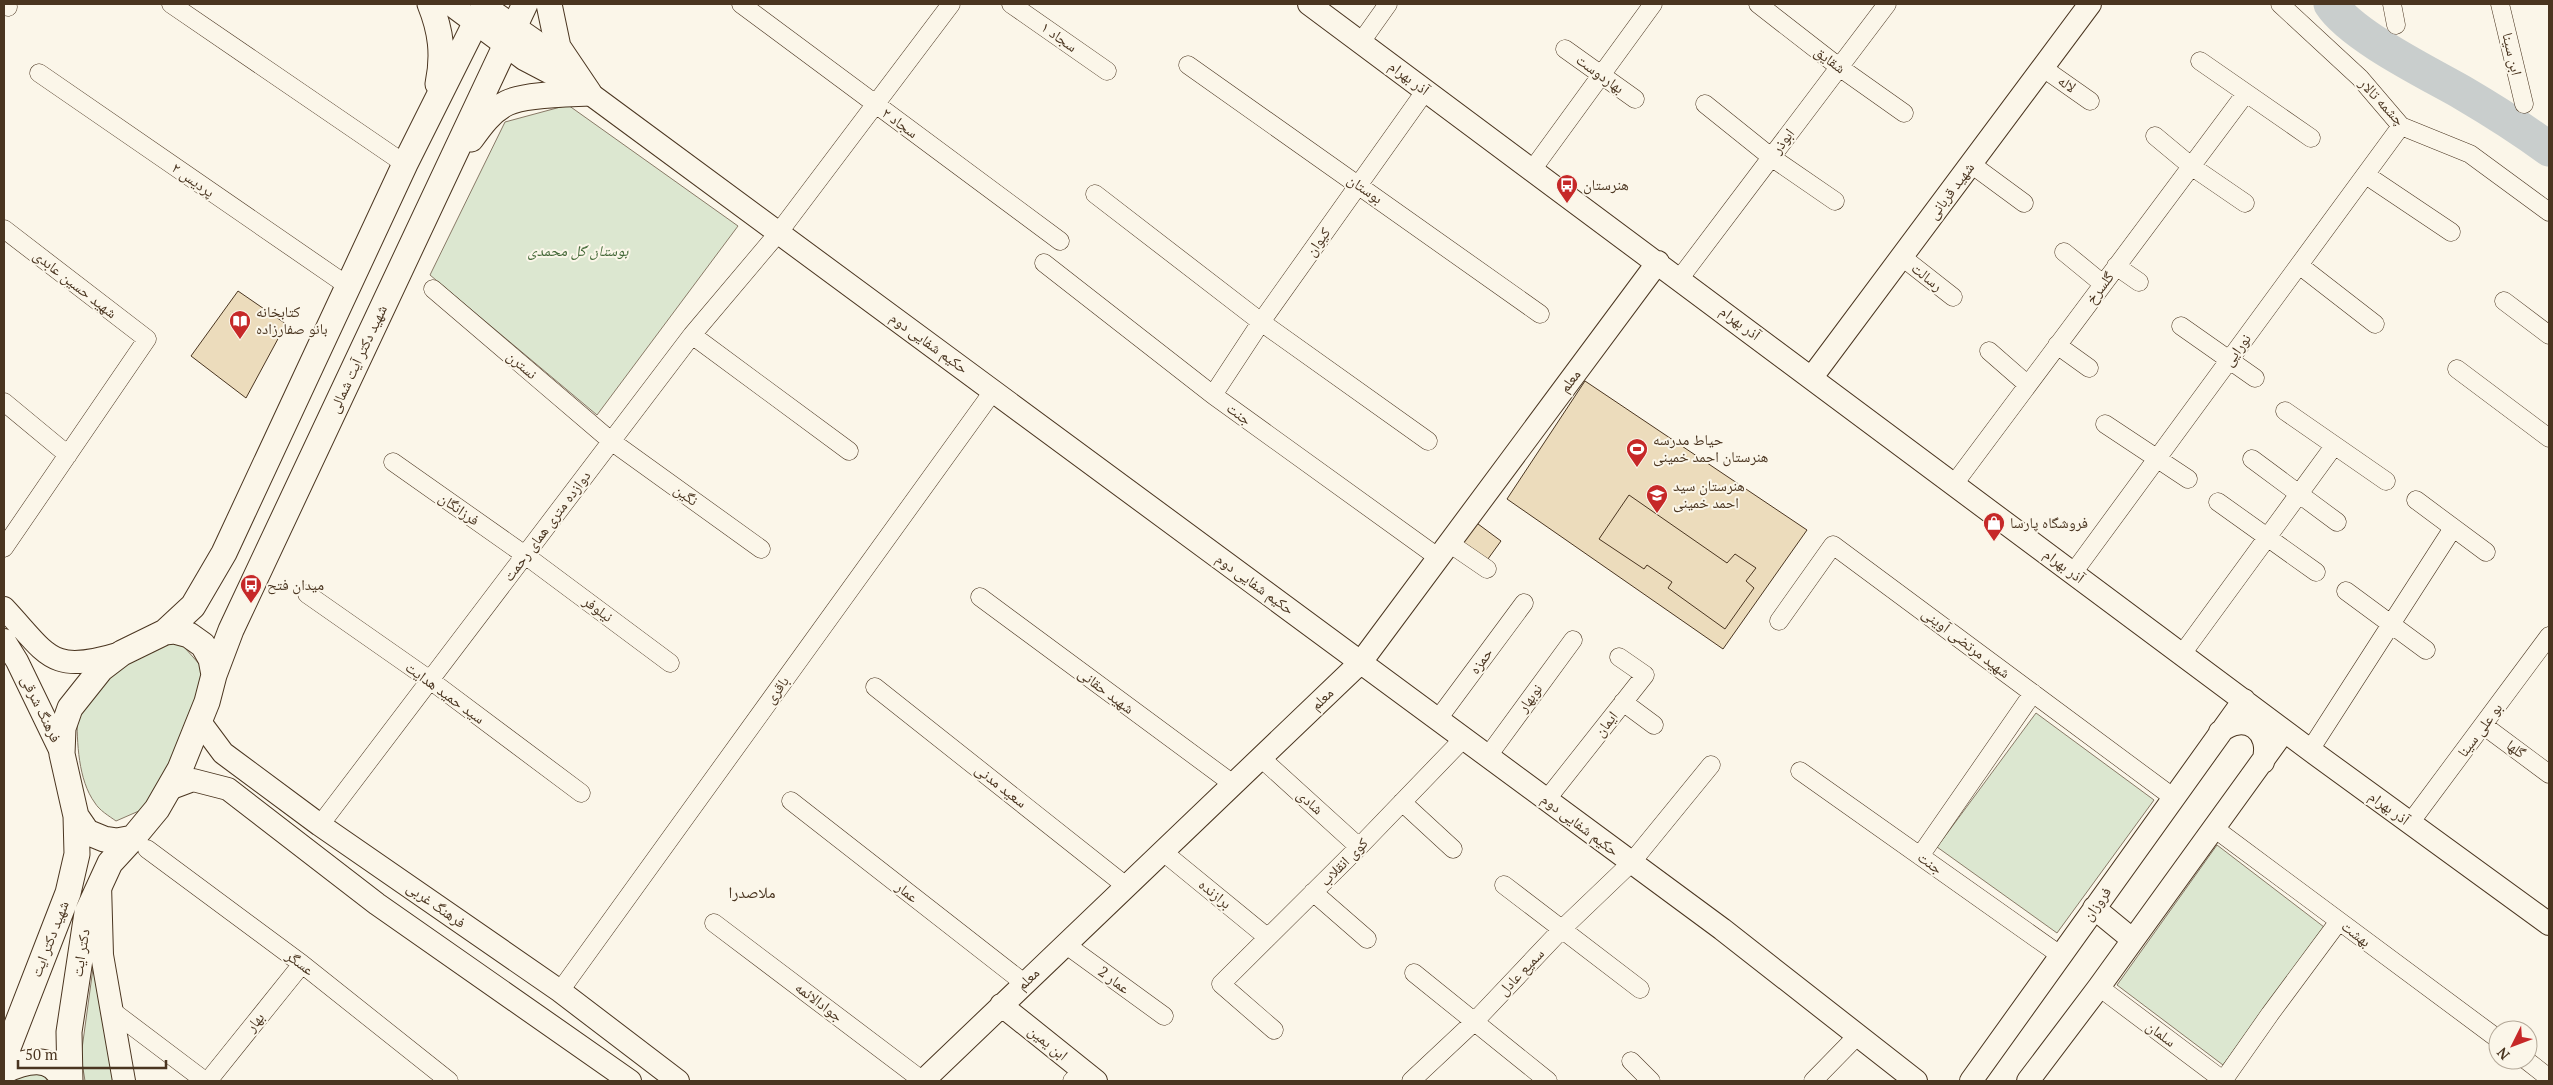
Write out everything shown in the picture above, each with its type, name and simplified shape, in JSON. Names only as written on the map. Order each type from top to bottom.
[{"type":"main road","points":[[430,4],[441,39],[442,65],[432,108]]},
{"type":"main road","name":"شهید دکتر آیت شمالی","points":[[214,675],[231,630],[524,4]]},
{"type":"main road","points":[[549,4],[558,47],[589,93]]},
{"type":"main road","points":[[165,632],[174,631],[188,634],[203,645],[211,659],[214,675],[200,722],[180,769],[140,844],[104,839],[86,832],[76,816],[62,754],[63,728],[70,708],[101,669],[122,653],[165,632],[193,606],[224,553],[405,164],[482,9]]},
{"type":"main road","points":[[441,182],[484,120],[508,103],[540,96],[589,93]]},
{"type":"main road","name":"شهید دکتر ایت","points":[[4,1058],[68,893],[77,854],[76,816]]},
{"type":"main road","name":"دکتر ایت","points":[[70,1081],[69,1032],[87,913],[110,863],[140,844]]},
{"type":"main road","points":[[4,1071],[22,1062],[40,1062],[51,1065],[60,1074],[63,1081]]},
{"type":"street","points":[[171,4],[405,164]]},
{"type":"street","name":"حکیم شفایی دوم","points":[[450,4],[482,9],[510,36],[524,59],[589,93],[779,232],[1547,799],[1630,863],[1722,929],[1916,1081]]},
{"type":"street","name":"سجاد ۲","points":[[741,4],[1060,241]]},
{"type":"street","name":"دوازده متری همای رحمت","points":[[320,825],[692,335],[779,232],[876,106],[951,4]]},
{"type":"street","name":"سجاد ۱","points":[[1011,4],[1108,71]]},
{"type":"street","name":"آذر بهرام","points":[[1309,4],[1680,278],[2284,731],[2549,924]]},
{"type":"street","points":[[1361,42],[1388,4]]},
{"type":"street","points":[[1532,170],[1653,4]]},
{"type":"street","name":"شقایق","points":[[1758,4],[1839,67],[1904,113]]},
{"type":"street","name":"ابوذر","points":[[1680,278],[1887,4]]},
{"type":"street","name":"شهید قربانی","points":[[1812,377],[2090,4]]},
{"type":"street","name":"چشمه تالار","points":[[2280,4],[2360,78],[2401,126],[2470,154],[2549,212]]},
{"type":"street","points":[[2392,4],[2396,25]]},
{"type":"street","name":"ابن سینا","points":[[2500,4],[2524,104]]},
{"type":"street","name":"بهاردوست","points":[[1565,49],[1635,99]]},
{"type":"street","points":[[2200,61],[2311,138]]},
{"type":"street","name":"بوستان","points":[[1188,65],[1540,314]]},
{"type":"street","name":"لاله","points":[[2043,68],[2090,101]]},
{"type":"street","name":"پردیس ۲","points":[[39,73],[348,286]]},
{"type":"street","name":"کیوان","points":[[1213,395],[1261,322],[1426,90]]},
{"type":"street","name":"گلسرخ","points":[[1954,484],[2246,93]]},
{"type":"street","points":[[1705,104],[1772,157],[1835,201]]},
{"type":"street","name":"نورایی","points":[[2073,573],[2401,126]]},
{"type":"street","points":[[2155,136],[2191,166],[2246,203]]},
{"type":"street","points":[[1971,164],[2024,203]]},
{"type":"street","points":[[2366,175],[2450,232]]},
{"type":"street","points":[[1095,194],[1261,322],[1428,441]]},
{"type":"street","name":"شهید حسین عابدی","points":[[4,229],[147,340],[68,455]]},
{"type":"street","points":[[2064,252],[2103,284]]},
{"type":"street","name":"رسالت","points":[[1902,257],[1952,297]]},
{"type":"street","name":"معلم","points":[[923,1081],[1361,662],[1658,262]]},
{"type":"street","name":"جنت","points":[[1044,263],[1213,395],[1444,551],[1487,569]]},
{"type":"street","points":[[2299,265],[2375,324]]},
{"type":"street","points":[[2116,266],[2139,282]]},
{"type":"street","name":"نسترن","points":[[433,289],[611,442]]},
{"type":"street","points":[[2504,301],[2549,335]]},
{"type":"street","points":[[2181,326],[2255,378]]},
{"type":"street","points":[[692,335],[848,450]]},
{"type":"street","points":[[2058,345],[2089,368]]},
{"type":"street","points":[[1989,352],[2028,385]]},
{"type":"street","points":[[2457,369],[2549,438]]},
{"type":"street","name":"باقری","points":[[560,991],[994,390]]},
{"type":"street","points":[[4,402],[68,455],[4,548]]},
{"type":"street","points":[[2285,411],[2386,481]]},
{"type":"street","points":[[2105,424],[2188,479]]},
{"type":"street","name":"نگین","points":[[611,442],[761,549]]},
{"type":"street","points":[[2182,654],[2334,446]]},
{"type":"street","points":[[2252,459],[2337,522]]},
{"type":"street","name":"فرزانگان","points":[[393,462],[525,555]]},
{"type":"street","points":[[2416,500],[2486,552]]},
{"type":"street","points":[[2218,502],[2316,572]]},
{"type":"street","points":[[2310,750],[2453,528]]},
{"type":"street","name":"شهید مرتضی آوینی","points":[[1779,621],[1833,545],[2174,798]]},
{"type":"street","name":"نیلوفر","points":[[525,555],[670,663]]},
{"type":"street","points":[[2346,591],[2426,650]]},
{"type":"street","name":"سید حمید هدایت","points":[[307,594],[430,680],[582,794]]},
{"type":"street","name":"شهید حقانی","points":[[980,597],[1233,784]]},
{"type":"street","name":"حمزه","points":[[1438,719],[1524,603]]},
{"type":"street","points":[[4,608],[39,647],[56,660],[72,663],[92,662],[122,653]]},
{"type":"street","name":"بو علی سینا","points":[[2410,823],[2549,636]]},
{"type":"street","name":"فرهنگ شرقی","points":[[4,640],[17,660],[62,754]]},
{"type":"street","name":"نوبهار","points":[[1488,756],[1573,640]]},
{"type":"street","name":"ایمان","points":[[1547,799],[1645,674],[1619,657]]},
{"type":"street","name":"سعید مدنی","points":[[875,687],[1126,886]]},
{"type":"street","points":[[1920,856],[2033,693]]},
{"type":"street","name":"فروزان","points":[[1973,1080],[2060,955],[2244,700]]},
{"type":"street","points":[[1623,702],[1654,726]]},
{"type":"street","name":"فرهنگ غربی","points":[[200,722],[223,753],[320,825],[560,991],[678,1081]]},
{"type":"street","points":[[2220,732],[2235,723],[2251,725],[2258,730],[2266,745],[2263,762]]},
{"type":"street","name":"گلها","points":[[2483,725],[2549,774]]},
{"type":"street","points":[[2028,1081],[2099,987],[2284,731]]},
{"type":"street","name":"کوی انقلاب","points":[[1274,1030],[1221,984],[1359,847],[1464,738]]},
{"type":"street","name":"شادی","points":[[1261,758],[1359,847]]},
{"type":"street","points":[[1630,863],[1711,765]]},
{"type":"street","name":"جنت","points":[[1800,771],[2060,955]]},
{"type":"street","points":[[169,789],[193,780],[228,789],[377,904],[630,1081]]},
{"type":"street","name":"عمار","points":[[791,801],[1024,983]]},
{"type":"street","points":[[1402,802],[1453,849]]},
{"type":"street","name":"بهشت","points":[[2214,828],[2488,1032]]},
{"type":"street","name":"عسگر","points":[[140,844],[302,964],[449,1081]]},
{"type":"street","name":"برازنده","points":[[1162,851],[1268,937]]},
{"type":"street","name":"سمیع عادل","points":[[1411,1081],[1475,1021],[1562,929],[1630,863]]},
{"type":"street","points":[[100,884],[102,956],[124,1081]]},
{"type":"street","points":[[1504,885],[1640,989]]},
{"type":"street","points":[[1313,892],[1367,939]]},
{"type":"street","points":[[2094,908],[2133,940]]},
{"type":"street","points":[[2223,1081],[2270,1014],[2339,922]]},
{"type":"street","name":"جوادالائمه","points":[[714,923],[923,1081]]},
{"type":"street","name":"عمار 2","points":[[1065,944],[1164,1016]]},
{"type":"street","name":"بهار","points":[[111,1010],[206,1081],[302,964]]},
{"type":"street","points":[[1414,973],[1548,1081]]},
{"type":"street","name":"سلمان","points":[[2099,987],[2223,1081]]},
{"type":"street","name":"ابن یمین","points":[[1001,1005],[1084,1078]]},
{"type":"street","points":[[1813,1081],[1858,1035]]},
{"type":"street","points":[[1631,1061],[1651,1081]]},
{"type":"street","points":[[2538,1069],[2549,1078]]},
{"type":"green space","name":"بوستان گل محمدی","points":[[568,105],[738,226],[597,415],[430,275],[505,122]]},
{"type":"green space","points":[[177,639],[201,666],[203,692],[181,750],[148,807],[116,821],[97,806],[89,794],[82,772],[78,749],[77,715],[122,662]]},
{"type":"green space","points":[[2036,713],[2154,800],[2057,933],[1937,847]]},
{"type":"green space","points":[[2217,845],[2324,927],[2223,1065],[2117,985]]},
{"type":"green space","points":[[94,961],[119,1081],[85,1081],[81,1056]]},
{"type":"green space","points":[[24,1069],[43,1075],[48,1081],[4,1081]]},
{"type":"building","name":"کتابخانه بانو صفارزاده","points":[[238,291],[286,324],[246,398],[191,356]]},
{"type":"building","name":"هنرستان سید احمد خمینی","points":[[1585,381],[1807,530],[1723,649],[1507,499]]},
{"type":"building","points":[[1629,495],[1727,563],[1735,554],[1756,568],[1746,581],[1754,588],[1725,629],[1668,588],[1672,582],[1647,565],[1644,569],[1599,539]]},
{"type":"building","points":[[1474,521],[1501,541],[1485,563],[1457,543]]},
{"type":"waterway","points":[[2331,4],[2341,16],[2373,41],[2485,106],[2549,149]]},
{"type":"place","name":"هنرستان","points":[[1567,204]]},
{"type":"place","name":"کتابخانه بانو صفارزاده","points":[[240,340]]},
{"type":"place","name":"حیاط مدرسه هنرستان احمد خمینی","points":[[1637,468]]},
{"type":"place","name":"هنرستان سید احمد خمینی","points":[[1657,514]]},
{"type":"place","name":"فروشگاه پارسا","points":[[1994,542]]},
{"type":"place","name":"میدان فتح","points":[[251,604]]},
{"type":"district","name":"ملاصدرا","points":[[752,892]]}]
